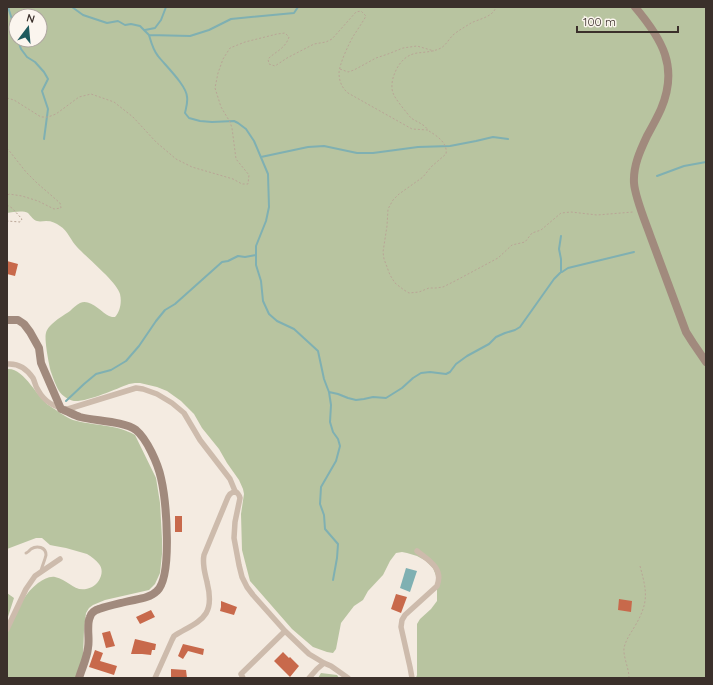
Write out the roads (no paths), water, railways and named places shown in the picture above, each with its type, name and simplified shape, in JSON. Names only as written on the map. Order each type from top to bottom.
[{"type":"street","points":[[635,7],[649,23],[664,51],[669,72],[669,82],[661,109],[640,151],[634,170],[634,189],[686,332],[706,362]]},
{"type":"street","points":[[7,320],[18,320],[24,324],[30,332],[39,348],[41,364],[60,409]]},
{"type":"street","points":[[7,364],[19,365],[28,371],[42,396],[51,404],[60,409],[80,417],[128,426],[136,430],[143,437],[149,447],[160,477],[166,521],[167,548],[164,580],[161,587],[148,597],[95,610],[89,620],[87,656],[79,678]]},
{"type":"street","points":[[60,409],[68,409],[83,405],[136,388],[158,394],[184,413],[200,440],[230,479],[240,498],[234,530],[236,554],[242,577],[247,586],[253,595],[285,631],[309,654],[331,666],[348,678]]},
{"type":"street","points":[[155,678],[174,636],[200,621],[207,612],[210,596],[203,564],[204,555],[228,497],[235,491]]},
{"type":"street","points":[[412,678],[401,627],[402,620],[407,613],[437,586],[439,581],[438,573],[434,564],[417,551]]},
{"type":"street","points":[[7,629],[26,589],[35,576],[60,559]]},
{"type":"street","points":[[242,678],[241,674],[285,631]]},
{"type":"street","points":[[309,678],[317,668],[324,663]]},
{"type":"lane","points":[[26,554],[30,549],[37,546],[43,548],[46,555],[40,572]]},
{"type":"water","points":[[406,568],[417,571],[410,592],[400,588]]},
{"type":"waterway","points":[[72,7],[83,15],[107,23],[118,21],[125,25],[131,24],[140,26],[149,35],[190,36],[209,30],[231,19],[294,13],[298,7]]},
{"type":"waterway","points":[[145,30],[155,28],[161,20],[166,7]]},
{"type":"waterway","points":[[149,35],[156,54],[180,82],[186,92],[187,101],[185,113],[189,118],[200,121],[234,121],[238,123],[246,129],[254,141],[268,174],[269,207],[266,221],[256,246],[256,265],[261,281],[263,301],[269,314],[277,321],[294,329],[318,351],[324,379],[329,392],[331,405],[330,422],[340,446],[336,461],[321,487],[320,504],[324,515],[325,529],[338,544],[333,580]]},
{"type":"waterway","points":[[21,48],[27,57],[35,62],[44,72],[48,79],[42,91],[48,109],[44,139]]},
{"type":"waterway","points":[[261,157],[308,147],[324,146],[357,153],[373,153],[418,147],[450,146],[493,137],[508,139]]},
{"type":"waterway","points":[[657,176],[684,166],[706,162]]},
{"type":"waterway","points":[[329,392],[356,400],[373,397],[386,398],[421,373],[430,372],[446,374],[450,372],[456,364],[489,344],[496,337],[520,327],[554,279],[561,272],[559,249],[561,236]]},
{"type":"waterway","points":[[562,272],[568,268],[634,252]]},
{"type":"waterway","points":[[66,401],[96,374],[111,370],[126,361],[139,346],[165,310],[175,304],[222,262],[238,256],[245,257],[256,255]]}]
